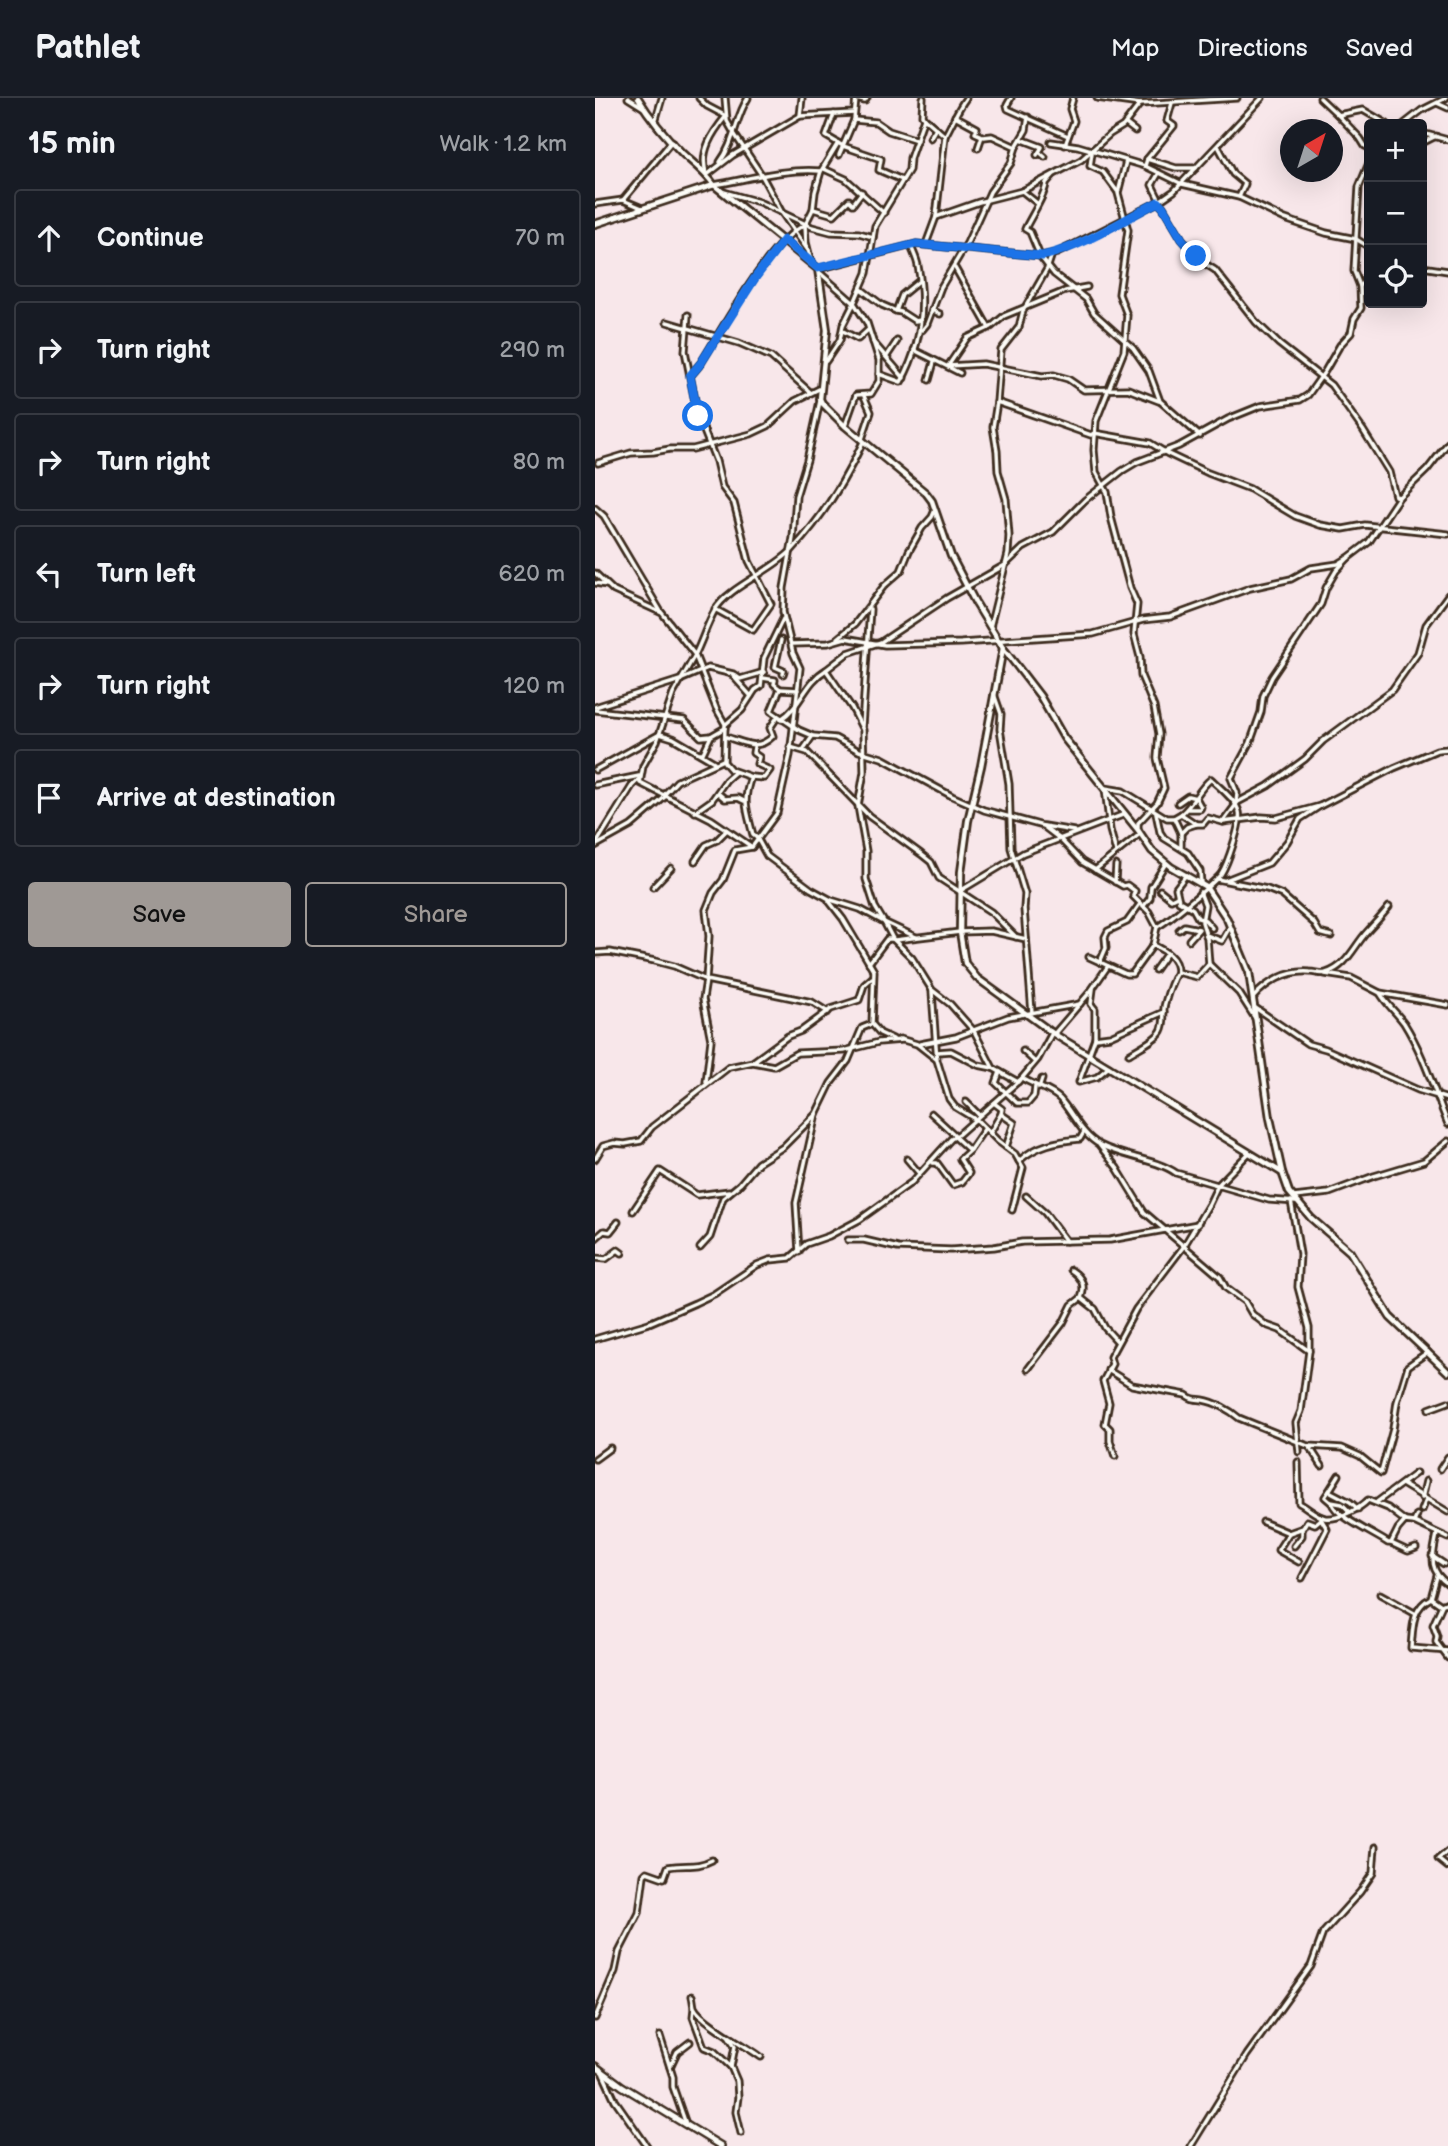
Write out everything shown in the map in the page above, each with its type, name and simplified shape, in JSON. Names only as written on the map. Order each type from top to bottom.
[{"type":"main road","points":[[595,2066],[602,2073],[721,2146]]},
{"type":"street","points":[[628,98],[644,108]]},
{"type":"street","points":[[638,98],[672,141],[707,174]]},
{"type":"street","points":[[655,122],[661,98]]},
{"type":"street","points":[[699,98],[707,106],[726,116]]},
{"type":"street","points":[[725,98],[726,116],[735,135],[807,249]]},
{"type":"street","points":[[717,166],[727,153],[735,135],[741,109],[748,98]]},
{"type":"street","points":[[800,116],[802,98]]},
{"type":"street","points":[[811,263],[805,225],[813,209],[815,192],[823,170],[841,145],[854,120],[856,99],[866,101],[867,98]]},
{"type":"street","points":[[923,98],[922,115],[945,136]]},
{"type":"street","points":[[926,244],[936,217],[945,136],[955,112],[966,98]]},
{"type":"street","points":[[1011,98],[1008,109],[1068,136]]},
{"type":"street","points":[[1065,145],[1074,121],[1070,109],[1073,98]]},
{"type":"street","points":[[1097,98],[1134,101],[1140,104],[1237,98]]},
{"type":"street","points":[[818,270],[869,254],[926,244],[1040,256],[1052,254],[1126,219],[1159,201],[1182,184],[1262,98]]},
{"type":"street","points":[[1320,98],[1355,132],[1364,146]]},
{"type":"street","points":[[1410,119],[1446,98]]},
{"type":"street","points":[[1145,166],[1147,159],[1174,126],[1167,121],[1171,103]]},
{"type":"street","points":[[1437,103],[1448,108]]},
{"type":"street","points":[[936,217],[1022,191],[1081,160],[1110,134],[1126,124],[1140,104]]},
{"type":"street","points":[[1338,114],[1363,110],[1378,119]]},
{"type":"street","points":[[707,174],[800,116],[854,113]]},
{"type":"street","points":[[834,114],[826,136],[841,145],[881,159],[879,170],[902,180]]},
{"type":"street","points":[[726,116],[712,134],[703,163],[714,185],[811,263],[853,303],[867,323],[878,355],[880,374],[876,389],[871,394],[856,395],[845,426]]},
{"type":"street","points":[[955,116],[977,128],[975,133],[992,136],[1016,147]]},
{"type":"street","points":[[880,374],[901,382],[904,378],[941,287],[955,268],[987,200],[1011,163],[1026,130],[1028,117]]},
{"type":"street","points":[[826,361],[838,344],[843,331],[842,325],[867,273],[875,226],[909,170],[924,118]]},
{"type":"street","points":[[854,120],[876,122],[889,131],[918,140]]},
{"type":"street","points":[[1126,124],[1135,131]]},
{"type":"street","points":[[930,138],[936,128]]},
{"type":"street","points":[[1427,135],[1448,140]]},
{"type":"street","points":[[978,148],[982,136]]},
{"type":"street","points":[[1427,140],[1436,136]]},
{"type":"street","points":[[1021,139],[1042,147],[1038,153],[1045,157]]},
{"type":"street","points":[[622,200],[672,141]]},
{"type":"street","points":[[1051,142],[1145,166],[1182,184],[1239,197],[1285,219],[1356,239],[1366,245]]},
{"type":"street","points":[[839,155],[841,145]]},
{"type":"street","points":[[1218,146],[1233,174],[1245,184],[1239,197]]},
{"type":"street","points":[[1092,151],[1090,166],[1103,172],[1118,193],[1128,230],[1119,294],[1127,315],[1124,351],[1096,421],[1094,464],[1109,500],[1130,588],[1137,604],[1134,623],[1141,676],[1154,707],[1159,734],[1157,758],[1164,788],[1154,811],[1139,821],[1139,832],[1095,870]]},
{"type":"street","points":[[1147,159],[1176,168],[1198,168]]},
{"type":"street","points":[[1118,193],[1126,160]]},
{"type":"street","points":[[595,224],[714,185],[761,174],[823,170],[846,179],[884,213]]},
{"type":"street","points":[[1159,173],[1152,185],[1182,239],[1196,256],[1215,270],[1256,322],[1331,385],[1389,472],[1393,494],[1399,497]]},
{"type":"street","points":[[875,643],[1005,565],[1023,548],[1053,532],[1104,485],[1137,462],[1165,452],[1228,419],[1260,406],[1305,398],[1351,333],[1361,308],[1360,286],[1354,271],[1359,184],[1364,174]]},
{"type":"street","points":[[1053,175],[1046,183],[1046,191],[1025,229],[1030,232],[1040,256],[1048,266],[1086,299],[1094,313],[1133,348],[1149,371],[1160,401]]},
{"type":"street","points":[[722,191],[759,202],[805,225],[831,232],[859,233],[873,237]]},
{"type":"street","points":[[1022,191],[1038,203]]},
{"type":"street","points":[[813,209],[834,215],[849,200],[853,204],[862,192]]},
{"type":"street","points":[[595,204],[622,200],[642,208]]},
{"type":"street","points":[[690,376],[755,278],[784,240],[805,225]]},
{"type":"street","points":[[911,246],[918,267],[922,330]]},
{"type":"street","points":[[990,627],[1009,545],[1010,524],[998,471],[993,427],[1000,350],[1019,327],[1023,310],[1052,254]]},
{"type":"street","points":[[955,268],[989,328]]},
{"type":"street","points":[[1427,268],[1448,271]]},
{"type":"street","points":[[705,1084],[711,1040],[703,999],[709,936],[706,910],[736,850],[751,847],[771,822],[781,803],[794,728],[800,668],[784,617],[784,588],[792,550],[796,496],[807,460],[826,361],[827,330],[818,270]]},
{"type":"street","points":[[895,311],[902,295],[919,281]]},
{"type":"street","points":[[1360,286],[1364,283]]},
{"type":"street","points":[[948,366],[967,338],[989,328],[1004,316],[1087,287]]},
{"type":"street","points":[[861,289],[882,305],[915,321],[921,320]]},
{"type":"street","points":[[932,310],[940,314]]},
{"type":"street","points":[[688,315],[685,351],[698,416],[716,461],[722,487],[734,503],[742,540],[771,604],[753,631],[715,609]]},
{"type":"street","points":[[667,322],[739,342],[771,357],[810,392]]},
{"type":"street","points":[[843,331],[858,339],[868,330]]},
{"type":"street","points":[[871,340],[904,378]]},
{"type":"street","points":[[887,356],[897,341]]},
{"type":"street","points":[[914,350],[960,373]]},
{"type":"street","points":[[929,380],[934,362]]},
{"type":"street","points":[[948,366],[983,364],[1042,376],[1061,377],[1084,390],[1128,389],[1160,401],[1200,436]]},
{"type":"street","points":[[598,463],[631,453],[693,449],[751,434],[768,426],[787,407],[821,388]]},
{"type":"street","points":[[595,846],[639,778],[660,734],[673,694],[695,655],[715,609],[734,591],[757,578],[792,550],[814,524],[843,480],[863,440],[871,412],[864,396]]},
{"type":"street","points":[[820,399],[845,426],[922,488],[935,509],[951,556],[990,627],[1040,696],[1079,758],[1147,845],[1166,863],[1203,886]]},
{"type":"street","points":[[997,402],[1091,435],[1094,433],[1150,443],[1208,473],[1250,489],[1265,500],[1304,519],[1343,528],[1366,525],[1448,534]]},
{"type":"street","points":[[773,638],[791,642],[828,643],[845,638],[885,645],[998,640],[1093,634],[1170,617],[1250,588],[1291,579],[1311,568],[1338,564],[1369,542],[1399,497],[1431,466],[1448,443]]},
{"type":"street","points":[[595,508],[604,516],[662,613],[695,655],[725,726],[723,760]]},
{"type":"street","points":[[836,640],[870,607],[884,586],[901,571],[909,551],[935,509]]},
{"type":"street","points":[[1157,927],[1186,905],[1203,886],[1217,879],[1231,857],[1232,841],[1240,819],[1236,805],[1237,793],[1231,778],[1250,743],[1268,686],[1321,604],[1336,571],[1347,558]]},
{"type":"street","points":[[595,573],[614,591],[662,613]]},
{"type":"street","points":[[595,583],[608,585]]},
{"type":"street","points":[[1223,822],[1236,805],[1305,759],[1323,741],[1392,690],[1418,653],[1426,625],[1448,595]]},
{"type":"street","points":[[870,607],[862,727],[864,772],[858,806],[866,851],[866,879],[875,907],[894,940],[912,958],[932,990],[950,1004],[974,1031],[993,1068]]},
{"type":"street","points":[[698,753],[703,753],[711,736],[742,710],[761,687],[764,658],[784,617]]},
{"type":"street","points":[[781,639],[775,667],[784,671],[783,674]]},
{"type":"street","points":[[725,737],[754,747],[769,740],[773,736],[770,728],[779,718],[789,714],[807,686],[848,653],[867,643]]},
{"type":"street","points":[[1003,648],[961,872],[961,951],[970,971],[1029,1013],[1053,1034],[1282,1172]]},
{"type":"street","points":[[595,708],[712,667],[743,679],[754,673],[764,672]]},
{"type":"street","points":[[826,670],[862,727]]},
{"type":"street","points":[[733,674],[751,696]]},
{"type":"street","points":[[763,678],[775,680],[774,684],[780,689],[798,690]]},
{"type":"street","points":[[780,689],[779,697],[771,710],[794,728],[813,736],[835,738],[864,753],[882,758],[919,780],[972,805],[1035,824],[1075,831]]},
{"type":"street","points":[[993,692],[1001,714],[1000,729],[1009,784],[1011,848],[1025,894],[1029,1013]]},
{"type":"street","points":[[595,708],[684,720],[701,737],[711,736]]},
{"type":"street","points":[[595,770],[660,734],[673,738],[714,762]]},
{"type":"street","points":[[803,750],[813,736]]},
{"type":"street","points":[[723,760],[735,771],[751,778],[764,778],[770,770],[757,764],[759,757],[753,753],[754,747]]},
{"type":"street","points":[[790,747],[803,750],[869,816],[921,853],[939,878],[991,912],[1016,937]]},
{"type":"street","points":[[1226,880],[1269,863],[1287,842],[1300,819],[1320,806],[1394,768],[1437,750],[1448,749]]},
{"type":"street","points":[[595,846],[631,826],[677,781],[723,760]]},
{"type":"street","points":[[695,812],[712,800],[735,771]]},
{"type":"street","points":[[595,785],[639,778]]},
{"type":"street","points":[[639,778],[642,785],[727,830],[751,847]]},
{"type":"street","points":[[751,778],[744,802],[753,835],[773,862],[825,897],[860,909],[916,937]]},
{"type":"street","points":[[1105,788],[1123,791],[1167,818],[1174,818],[1188,809],[1205,783],[1211,779],[1236,805]]},
{"type":"street","points":[[1105,788],[1110,830],[1116,852]]},
{"type":"street","points":[[718,793],[725,799],[738,798],[744,802]]},
{"type":"street","points":[[1178,803],[1188,796],[1196,798],[1200,809],[1188,809]]},
{"type":"street","points":[[1181,833],[1187,827],[1203,824],[1207,818],[1223,822],[1276,818],[1320,806]]},
{"type":"street","points":[[1154,811],[1164,838],[1181,847],[1200,872],[1203,886],[1230,926],[1249,972],[1270,1118],[1282,1172],[1293,1200],[1300,1254],[1298,1287],[1309,1328],[1309,1351],[1301,1411],[1296,1423],[1299,1452]]},
{"type":"street","points":[[960,892],[1015,858],[1075,831],[1125,814]]},
{"type":"street","points":[[1181,814],[1196,824]]},
{"type":"street","points":[[1174,818],[1181,833],[1181,847]]},
{"type":"street","points":[[1035,824],[1060,839],[1082,862],[1135,891],[1133,896],[1157,927],[1153,944],[1132,974],[1089,957]]},
{"type":"street","points":[[695,861],[706,845],[717,840],[727,830]]},
{"type":"street","points":[[1100,961],[1106,948],[1105,937],[1108,931],[1127,922],[1150,898],[1151,887],[1166,863]]},
{"type":"street","points":[[1115,882],[1116,865]]},
{"type":"street","points":[[653,887],[671,867]]},
{"type":"street","points":[[1186,876],[1177,885],[1179,901],[1212,928]]},
{"type":"street","points":[[1217,879],[1267,889],[1282,895],[1314,923],[1320,933],[1332,936]]},
{"type":"street","points":[[1160,891],[1171,899],[1177,896]]},
{"type":"street","points":[[1200,892],[1205,905],[1201,928],[1207,938],[1209,964],[1239,993],[1257,1020]]},
{"type":"street","points":[[825,897],[843,919],[874,971],[872,1024],[880,1033],[891,1038],[917,1044],[935,1042],[974,1031],[1008,1017],[1080,1004]]},
{"type":"street","points":[[1324,974],[1346,961],[1389,907]]},
{"type":"street","points":[[1179,930],[1184,926],[1201,928]]},
{"type":"street","points":[[1204,934],[1222,941],[1230,926]]},
{"type":"street","points":[[1189,940],[1201,928]]},
{"type":"street","points":[[869,963],[887,939],[991,931],[1026,939]]},
{"type":"street","points":[[1129,1054],[1161,1033],[1170,983],[1177,972],[1176,964],[1167,953],[1153,944]]},
{"type":"street","points":[[595,953],[610,952],[655,961],[706,980],[811,1002],[828,1012]]},
{"type":"street","points":[[1155,970],[1167,953]]},
{"type":"street","points":[[1177,972],[1193,978],[1209,964]]},
{"type":"street","points":[[595,1339],[649,1323],[714,1294],[757,1265],[770,1260],[790,1258],[806,1244],[829,1236],[859,1220],[912,1182],[977,1116],[1020,1080],[1053,1034],[1093,989],[1108,966]]},
{"type":"street","points":[[1253,998],[1265,984],[1307,971],[1351,978],[1380,993],[1448,1005]]},
{"type":"street","points":[[753,1062],[788,1036],[801,1031],[828,1012],[859,1000],[865,985],[874,976]]},
{"type":"street","points":[[1093,989],[1091,1003],[1095,1009],[1095,1038],[1079,1082],[1097,1077],[1109,1067]]},
{"type":"street","points":[[932,990],[937,1060],[949,1099],[955,1107],[977,1116]]},
{"type":"street","points":[[1380,993],[1403,1022],[1426,1064],[1448,1124]]},
{"type":"street","points":[[1255,1007],[1308,1044],[1327,1049],[1418,1090],[1448,1099]]},
{"type":"street","points":[[1095,1038],[1110,1036],[1164,1012]]},
{"type":"street","points":[[799,1252],[796,1203],[816,1114],[831,1083],[848,1061],[862,1028],[872,1024]]},
{"type":"street","points":[[595,1159],[603,1146],[641,1141],[652,1126],[729,1067],[753,1062],[774,1066],[797,1053],[823,1053],[902,1040]]},
{"type":"street","points":[[917,1044],[937,1060]]},
{"type":"street","points":[[937,1052],[951,1051],[978,1065],[993,1068],[1058,1097],[1084,1132],[1098,1144],[1117,1168],[1144,1212],[1220,1277],[1226,1288],[1245,1302],[1252,1314],[1309,1351]]},
{"type":"street","points":[[1023,1051],[1035,1062]]},
{"type":"street","points":[[1000,1072],[995,1083],[1017,1103],[1028,1103],[1042,1079]]},
{"type":"street","points":[[966,1102],[985,1128],[1015,1154],[1023,1168],[1012,1210]]},
{"type":"street","points":[[990,1133],[1002,1110],[994,1102]]},
{"type":"street","points":[[932,1113],[970,1150]]},
{"type":"street","points":[[700,1248],[710,1237],[719,1206],[730,1191],[740,1184],[758,1163],[783,1147],[816,1114]]},
{"type":"street","points":[[1000,1114],[1014,1123],[1006,1147]]},
{"type":"street","points":[[932,1163],[937,1163],[948,1181],[956,1185],[969,1174],[960,1159],[970,1150],[985,1128]]},
{"type":"street","points":[[1019,1162],[1029,1152],[1050,1143],[1080,1139],[1084,1132]]},
{"type":"street","points":[[1056,1136],[1061,1143]]},
{"type":"street","points":[[1098,1144],[1146,1162],[1166,1166],[1176,1173],[1269,1200],[1293,1200],[1329,1193],[1424,1161],[1448,1142]]},
{"type":"street","points":[[1115,1456],[1110,1441],[1110,1429],[1105,1424],[1109,1404],[1103,1381],[1112,1364],[1110,1357],[1136,1309],[1198,1224],[1218,1185],[1249,1153]]},
{"type":"street","points":[[907,1159],[919,1172]]},
{"type":"street","points":[[633,1211],[660,1171],[697,1195],[730,1191]]},
{"type":"street","points":[[1026,1196],[1045,1213],[1066,1241]]},
{"type":"street","points":[[1293,1200],[1318,1226],[1350,1252],[1390,1317],[1448,1372]]},
{"type":"street","points":[[595,1239],[604,1231],[610,1232],[618,1222]]},
{"type":"street","points":[[848,1240],[864,1240],[898,1248],[951,1250],[1022,1242],[1110,1240],[1198,1224]]},
{"type":"street","points":[[595,1258],[606,1259],[618,1250],[622,1253]]},
{"type":"street","points":[[1028,1369],[1063,1323],[1072,1305],[1081,1298],[1084,1285],[1081,1278],[1071,1270]]},
{"type":"street","points":[[1081,1298],[1095,1309],[1105,1328],[1118,1341]]},
{"type":"street","points":[[1108,1370],[1132,1385],[1204,1400],[1232,1411],[1239,1418],[1308,1446],[1342,1448],[1360,1456],[1381,1473],[1408,1366],[1428,1352]]},
{"type":"street","points":[[1429,1409],[1448,1402]]},
{"type":"street","points":[[1308,1446],[1322,1466]]},
{"type":"street","points":[[595,1459],[610,1448]]},
{"type":"street","points":[[1440,1469],[1448,1457]]},
{"type":"street","points":[[1298,1462],[1299,1503],[1322,1518],[1327,1529],[1302,1578]]},
{"type":"street","points":[[1377,1502],[1416,1473]]},
{"type":"street","points":[[1339,1475],[1325,1497],[1340,1516],[1408,1551],[1416,1548]]},
{"type":"street","points":[[1422,1510],[1426,1481]]},
{"type":"street","points":[[1402,1484],[1448,1512]]},
{"type":"street","points":[[1329,1491],[1358,1509]]},
{"type":"street","points":[[1294,1546],[1302,1536],[1307,1521],[1315,1524],[1322,1518],[1340,1516],[1358,1509],[1368,1500],[1388,1508],[1405,1521],[1414,1522],[1448,1538]]},
{"type":"street","points":[[1331,1503],[1342,1504],[1350,1512]]},
{"type":"street","points":[[1414,1522],[1417,1515]]},
{"type":"street","points":[[1391,1543],[1405,1521]]},
{"type":"street","points":[[1263,1522],[1289,1533]]},
{"type":"street","points":[[1299,1562],[1278,1550],[1289,1533],[1303,1528]]},
{"type":"street","points":[[1437,1534],[1432,1556],[1437,1576],[1431,1598],[1424,1602],[1416,1615],[1411,1648],[1448,1651]]},
{"type":"street","points":[[1432,1556],[1444,1564]]},
{"type":"street","points":[[1437,1576],[1448,1584]]},
{"type":"street","points":[[1380,1594],[1416,1615]]},
{"type":"street","points":[[1431,1598],[1445,1603],[1433,1625],[1436,1642],[1448,1658]]},
{"type":"street","points":[[1191,2146],[1247,2055],[1311,1966],[1322,1933],[1360,1892],[1373,1873],[1375,1847]]},
{"type":"street","points":[[1448,1851],[1438,1859],[1448,1867]]},
{"type":"street","points":[[595,2018],[615,1971],[619,1952],[639,1913],[644,1875],[647,1872],[664,1878],[668,1867],[696,1867],[712,1860]]},
{"type":"street","points":[[692,1996],[693,2017],[704,2047],[714,2050],[731,2067],[737,2081],[736,2112],[741,2133]]},
{"type":"street","points":[[694,2008],[729,2037],[761,2057]]},
{"type":"street","points":[[660,2036],[673,2077],[673,2088],[686,2124]]},
{"type":"street","points":[[729,2037],[735,2046],[731,2067]]},
{"type":"street","points":[[670,2067],[677,2052],[690,2042]]},
{"type":"street","points":[[602,2073],[615,2100],[647,2146]]},
{"type":"route","points":[[698,416],[690,376],[755,278],[784,240],[818,268],[916,244],[1042,256],[1057,253],[1079,243],[1158,202],[1196,256]]}]
